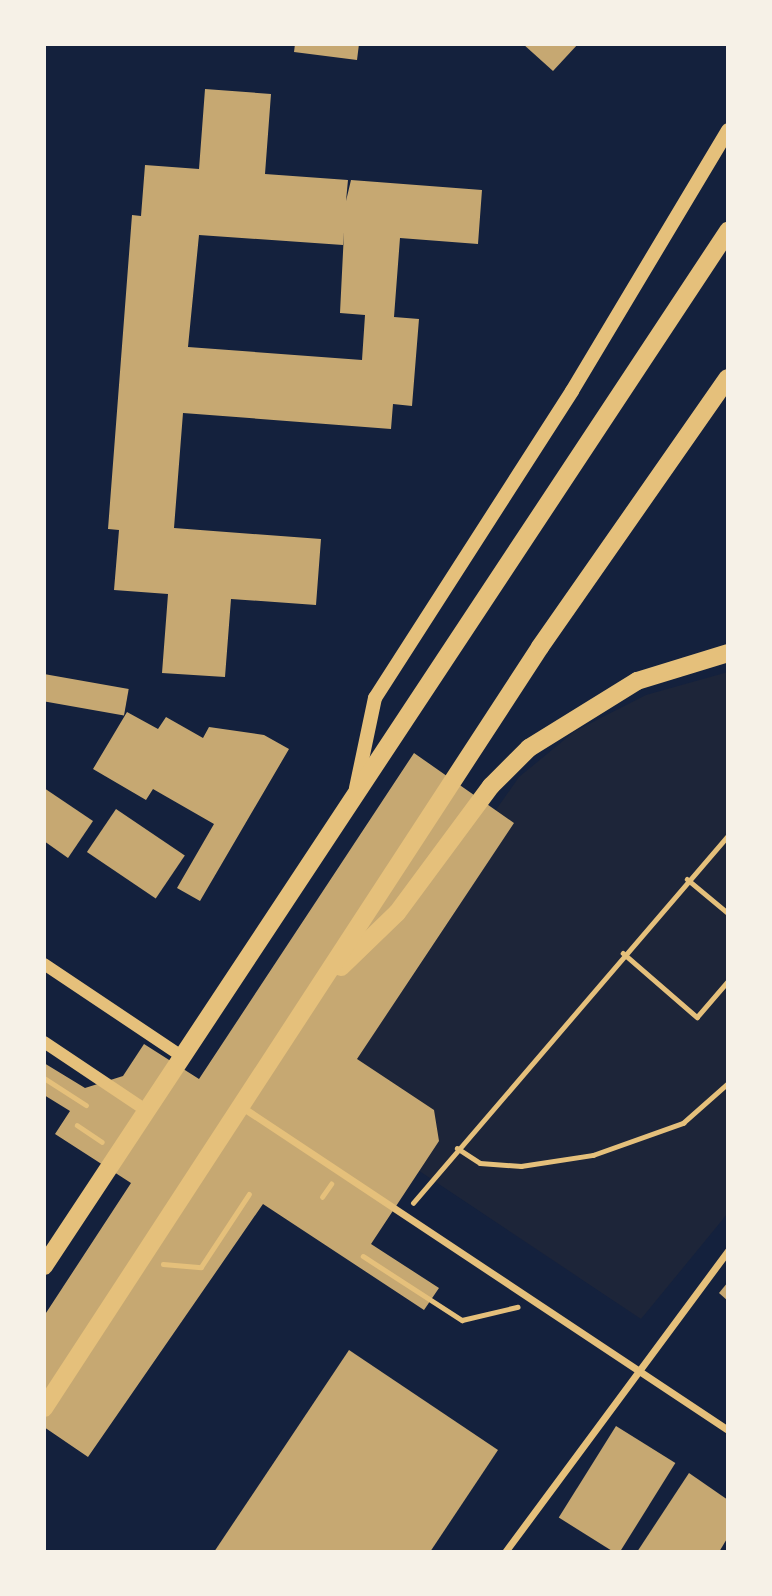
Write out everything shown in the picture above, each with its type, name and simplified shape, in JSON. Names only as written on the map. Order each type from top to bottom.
[{"type":"main road","points":[[356,788],[376,698],[572,391],[728,130]]},
{"type":"main road","points":[[44,1266],[356,788],[728,232]]},
{"type":"main road","points":[[44,1408],[540,647],[728,378]]},
{"type":"main road","points":[[318,989],[397,913],[483,796],[529,748],[637,681],[728,653]]},
{"type":"street","points":[[44,964],[180,1055]]},
{"type":"street","points":[[44,1042],[144,1109]]},
{"type":"street","points":[[242,1107],[533,1304],[638,1369],[728,1430]]},
{"type":"street","points":[[505,1552],[728,1251]]},
{"type":"path","points":[[402,1216],[687,878],[728,835]]},
{"type":"path","points":[[687,878],[728,913]]},
{"type":"path","points":[[623,953],[698,1017],[728,981]]},
{"type":"path","points":[[44,1078],[86,1105]]},
{"type":"path","points":[[457,1148],[480,1163],[521,1166],[593,1155],[683,1123],[728,1083]]},
{"type":"path","points":[[77,1125],[116,1152]]},
{"type":"path","points":[[138,1262],[201,1267],[249,1194]]},
{"type":"path","points":[[363,1256],[462,1320],[533,1304]]},
{"type":"shaded area","points":[[728,672],[728,1213],[641,1319],[325,1108],[311,1074],[519,777],[575,731],[646,695]]},
{"type":"building","points":[[295,44],[359,44],[357,60],[294,52]]},
{"type":"building","points":[[523,44],[578,44],[553,71]]},
{"type":"building","points":[[205,89],[271,94],[265,174],[348,180],[346,201],[351,180],[482,190],[478,244],[400,238],[394,317],[419,319],[412,406],[393,404],[391,429],[183,413],[174,528],[321,539],[316,605],[231,599],[225,677],[162,673],[168,594],[114,590],[119,530],[108,529],[132,215],[141,216],[145,165],[199,169]],"holes":[[[344,232],[340,313],[365,315],[362,360],[188,347],[199,235],[343,245]]]},
{"type":"building","points":[[44,674],[129,689],[124,716],[44,701]]},
{"type":"building","points":[[127,712],[158,729],[166,717],[203,738],[209,727],[264,735],[289,749],[200,901],[177,888],[214,824],[153,789],[146,800],[93,769]]},
{"type":"building","points":[[414,753],[514,823],[357,1059],[434,1110],[439,1141],[371,1244],[439,1288],[424,1310],[263,1204],[88,1457],[44,1427],[44,1316],[131,1183],[55,1134],[70,1111],[44,1095],[44,1063],[85,1088],[123,1076],[144,1044],[199,1079]]},
{"type":"building","points":[[44,788],[93,821],[68,858],[44,841]]},
{"type":"building","points":[[116,809],[185,855],[156,899],[87,852]]},
{"type":"building","points":[[728,1282],[728,1301],[719,1293]]},
{"type":"building","points":[[349,1350],[498,1450],[430,1552],[214,1552]]},
{"type":"building","points":[[616,1426],[675,1463],[620,1552],[614,1552],[559,1518]]},
{"type":"building","points":[[689,1473],[728,1500],[728,1537],[719,1552],[637,1552]]}]
